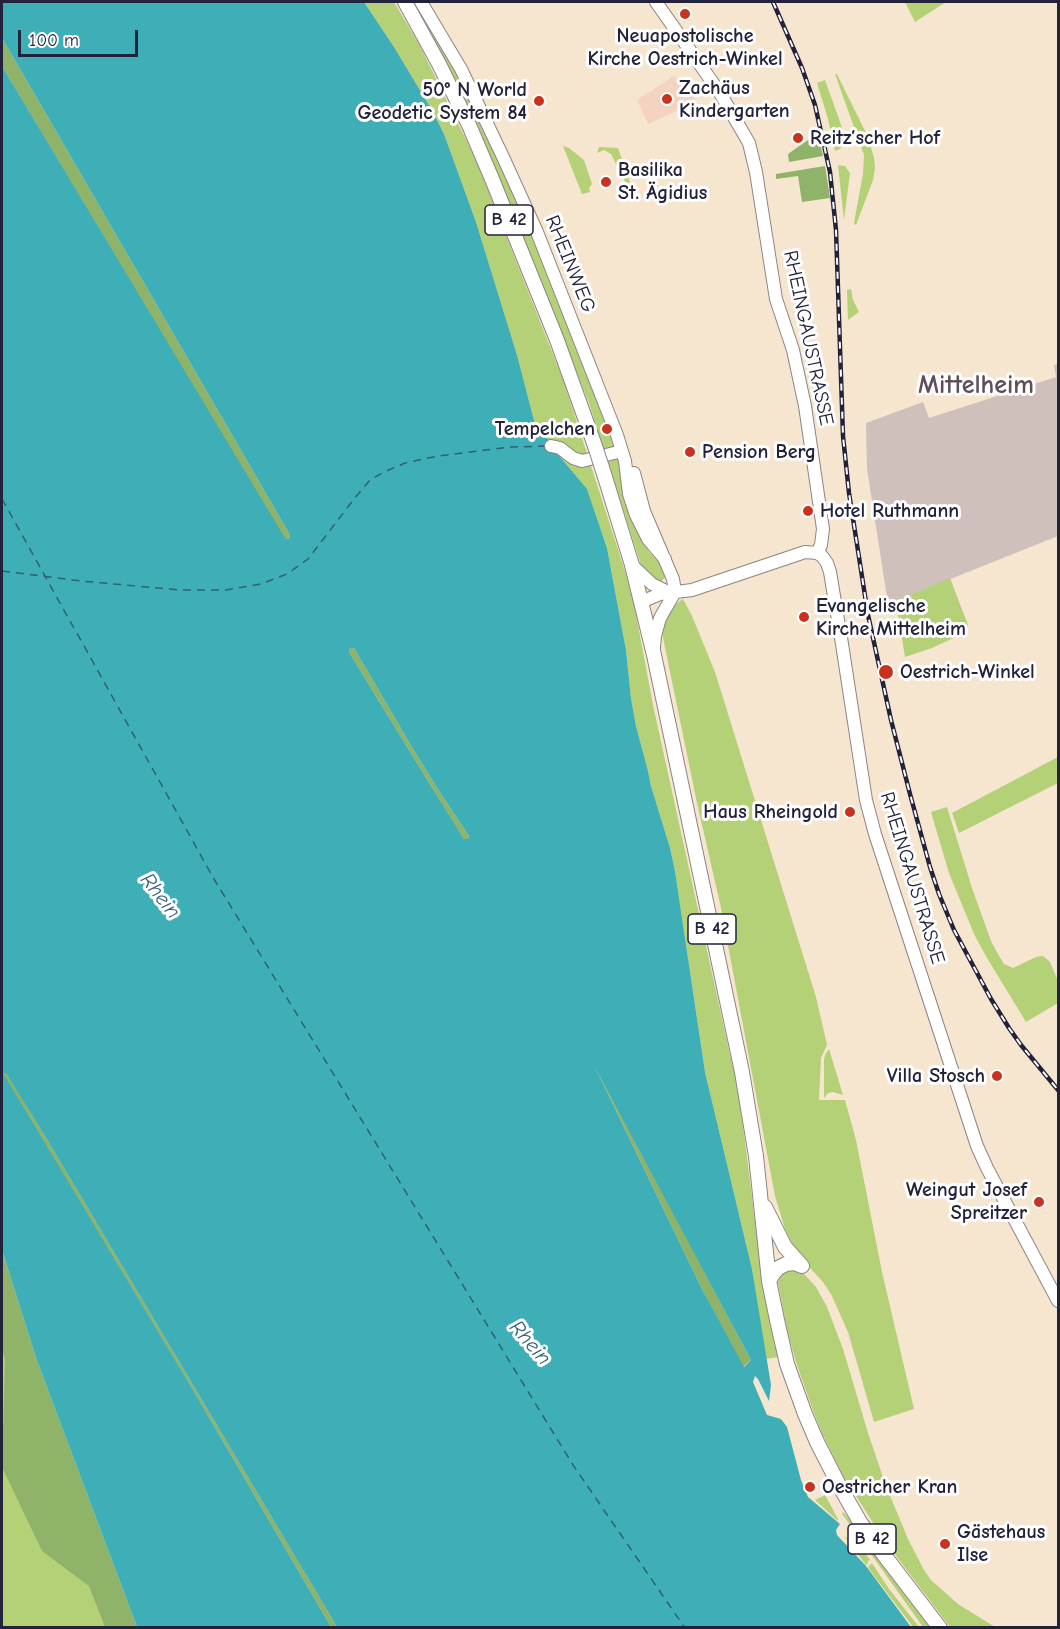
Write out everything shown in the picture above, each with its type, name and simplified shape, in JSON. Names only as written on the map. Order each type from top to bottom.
[{"type":"main road","name":"B 42","points":[[405,2],[439,64],[492,178],[595,446],[632,565],[654,655],[742,1072],[750,1114],[769,1281],[794,1386],[817,1442],[860,1522],[940,1628]]},
{"type":"main road","name":"RHEINWEG","points":[[421,2],[461,69],[537,232],[614,425],[622,451],[629,494],[636,515],[648,539],[665,559],[675,584],[670,596]]},
{"type":"main road","name":"RHEINGAUSTRASSE","points":[[660,6],[720,93],[749,143],[758,184],[776,299],[793,350],[805,406],[823,529],[821,545],[817,553],[827,563],[830,572],[866,800],[875,834],[977,1146],[1059,1301]]},
{"type":"main road","points":[[551,446],[561,448],[573,458],[582,461],[622,451]]},
{"type":"main road","points":[[641,602],[653,596],[670,596],[692,590],[802,553],[817,553]]},
{"type":"main road","points":[[632,565],[652,584],[670,596]]},
{"type":"main road","points":[[654,655],[657,627],[670,596]]},
{"type":"main road","points":[[760,1194],[770,1220],[785,1247],[802,1266],[794,1263],[786,1264],[778,1268],[769,1281]]},
{"type":"shaded area","name":"Zachäus Kindergarten","points":[[674,76],[690,89],[696,102],[648,124],[637,100]]},
{"type":"shaded area","points":[[1058,364],[1058,536],[888,604],[867,469],[866,423],[923,402],[929,418],[1056,377],[1054,365]]},
{"type":"green space","points":[[364,2],[394,2],[419,44],[476,160],[564,382],[632,593],[653,705],[738,1086],[763,1285],[778,1357],[765,1359],[752,1269],[705,1072],[675,871],[636,726],[626,650],[607,548],[587,489],[535,424],[517,355],[476,222],[444,134],[394,47]]},
{"type":"green space","points":[[413,2],[417,2],[459,76],[513,188],[612,427],[628,506],[649,552],[659,561],[666,576],[661,582],[657,582],[642,568],[589,403],[522,233],[465,100]]},
{"type":"green space","points":[[905,2],[946,2],[915,22]]},
{"type":"green space","points":[[2,38],[290,535],[289,539],[284,538],[2,66]]},
{"type":"green space","points":[[835,74],[868,137],[874,158],[873,180],[856,225],[854,224],[864,155]]},
{"type":"green space","points":[[825,80],[844,133],[843,144],[835,151],[817,83]]},
{"type":"green space","points":[[818,133],[823,156],[789,162],[788,154]]},
{"type":"green space","points":[[563,146],[584,160],[592,184],[589,188],[590,192],[582,194]]},
{"type":"green space","points":[[599,147],[618,148],[636,200],[611,154],[604,150],[597,153]]},
{"type":"green space","points":[[838,165],[845,166],[850,173],[844,220]]},
{"type":"green space","points":[[825,166],[830,198],[802,202],[798,176],[776,179],[776,174]]},
{"type":"green space","points":[[851,289],[859,312],[848,320],[847,290]]},
{"type":"green space","points":[[950,578],[968,625],[962,634],[905,657],[896,601]]},
{"type":"green space","points":[[683,599],[715,672],[816,997],[827,1045],[821,1058],[819,1100],[845,1100],[856,1140],[882,1272],[914,1409],[874,1422],[848,1332],[831,1294],[798,1255],[785,1229],[775,1196],[721,908],[662,633],[665,619],[673,606]]},
{"type":"green space","points":[[348,648],[354,648],[410,744],[469,836],[468,839],[464,839],[455,825]]},
{"type":"green space","points":[[1058,757],[1058,783],[959,833],[952,813]]},
{"type":"green space","points":[[947,807],[991,941],[1004,964],[1013,968],[1043,956],[1050,962],[1058,981],[1058,1003],[1026,1022],[974,934],[949,873],[931,812]]},
{"type":"green space","points":[[585,1046],[751,1360],[743,1367],[702,1289]]},
{"type":"green space","points":[[829,1049],[843,1095],[833,1092],[828,1093],[824,1098],[824,1060]]},
{"type":"green space","points":[[6,1072],[337,1627],[331,1627],[192,1388],[2,1073]]},
{"type":"green space","points":[[2,1250],[36,1358],[137,1627],[105,1627],[89,1586],[42,1551],[2,1467],[5,1360],[2,1348]]},
{"type":"green space","points":[[789,1269],[798,1270],[804,1274],[816,1287],[827,1307],[843,1349],[886,1486],[908,1539],[924,1570],[931,1580],[958,1604],[995,1627],[950,1627],[884,1540],[844,1477],[811,1405],[787,1330],[778,1283],[780,1274]]},
{"type":"green space","points":[[2,1333],[120,1627],[2,1627]]},
{"type":"green space","points":[[825,1495],[838,1519],[838,1521],[815,1500]]},
{"type":"green space","points":[[843,1512],[859,1530],[930,1627],[923,1627]]},
{"type":"green space","points":[[844,1536],[859,1545],[870,1560],[868,1564],[866,1565]]},
{"type":"green space","points":[[872,1563],[919,1627],[913,1627],[872,1573],[868,1567]]},
{"type":"water","name":"Rhein","points":[[2,2],[364,2],[432,110],[444,134],[476,222],[517,355],[535,424],[587,489],[607,548],[626,650],[636,726],[675,871],[705,1072],[752,1269],[771,1385],[769,1401],[755,1376],[753,1382],[767,1415],[781,1419],[787,1427],[801,1480],[808,1497],[840,1524],[836,1530],[837,1535],[866,1566],[911,1627],[337,1627],[46,1138],[6,1073],[3,1073],[192,1388],[331,1627],[137,1627],[36,1358],[2,1250],[2,66],[285,538],[289,539],[290,535],[2,38]],"holes":[[[349,648],[354,648],[410,744],[469,836],[468,839],[464,839],[349,652]],[[595,1067],[751,1360],[744,1367],[702,1289]]]},
{"type":"ferry route","points":[[2,571],[181,590],[226,590],[261,584],[287,574],[308,559],[370,480],[384,472],[405,463],[438,456],[511,447],[547,446]]},
{"type":"ferry route","points":[[2,499],[214,879],[573,1465],[685,1628]]},
{"type":"railway","points":[[773,2],[802,68],[815,105],[830,172],[836,230],[843,436],[849,493],[868,615],[910,794],[930,867],[954,930],[1009,1028],[1058,1090]]},
{"type":"place","name":"Neuapostolische Kirche Oestrich-Winkel","points":[[685,14]]},
{"type":"place","name":"Zachäus Kindergarten","points":[[667,99]]},
{"type":"place","name":"50° N World Geodetic System 84","points":[[539,101]]},
{"type":"place","name":"Reitz’scher Hof","points":[[798,138]]},
{"type":"place","name":"Basilika St. Ägidius","points":[[606,182]]},
{"type":"place","name":"Tempelchen","points":[[607,429]]},
{"type":"place","name":"Pension Berg","points":[[690,452]]},
{"type":"place","name":"Hotel Ruthmann","points":[[808,511]]},
{"type":"place","name":"Evangelische Kirche Mittelheim","points":[[804,617]]},
{"type":"place","name":"Oestrich-Winkel","points":[[886,672]]},
{"type":"place","name":"Haus Rheingold","points":[[850,812]]},
{"type":"place","name":"Villa Stosch","points":[[997,1076]]},
{"type":"place","name":"Weingut Josef Spreitzer","points":[[1039,1202]]},
{"type":"place","name":"Oestricher Kran","points":[[810,1487]]},
{"type":"place","name":"Gästehaus Ilse","points":[[945,1544]]},
{"type":"district","name":"Mittelheim","points":[[976,386]]}]
